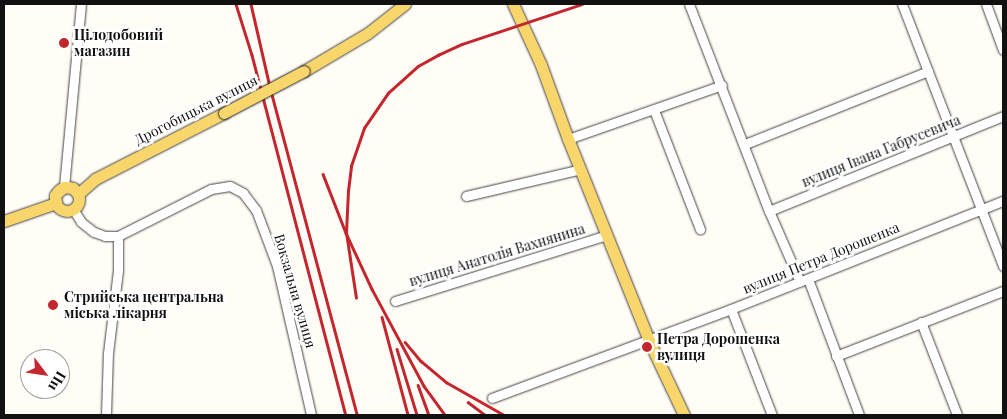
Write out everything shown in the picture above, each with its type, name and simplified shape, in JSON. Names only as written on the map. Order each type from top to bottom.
[{"type":"main road","name":"Дрогобицька вулиця","points":[[78,194],[95,179],[304,71],[368,33],[405,4]]},
{"type":"main road","points":[[513,4],[541,65],[568,139],[649,341],[684,415]]},
{"type":"main road","points":[[64,187],[73,188],[78,194],[78,202],[73,209],[65,211],[56,203],[55,195],[64,187]]},
{"type":"main road","points":[[4,221],[56,203]]},
{"type":"street","points":[[64,187],[81,4]]},
{"type":"street","points":[[689,4],[722,85],[769,211],[804,280],[859,415]]},
{"type":"street","points":[[902,4],[955,136],[1003,266]]},
{"type":"street","points":[[986,4],[1003,50]]},
{"type":"street","points":[[744,144],[928,71]]},
{"type":"street","points":[[568,139],[722,85]]},
{"type":"street","points":[[654,110],[700,229]]},
{"type":"street","name":"вулиця Івана Габрусевича","points":[[769,211],[1003,116]]},
{"type":"street","points":[[466,196],[581,170]]},
{"type":"street","name":"Вокзальна вулиця","points":[[118,236],[211,189],[230,186],[243,193],[256,210],[277,266],[311,415]]},
{"type":"street","name":"вулиця Петра Дорошенка","points":[[492,398],[649,341],[1003,201]]},
{"type":"street","points":[[73,209],[81,222],[94,232],[105,236],[118,236],[118,270],[108,352],[106,415]]},
{"type":"street","name":"вулиця Анатолія Вахнянина","points":[[395,301],[607,235]]},
{"type":"street","points":[[836,356],[1003,291]]},
{"type":"street","points":[[731,309],[772,415]]},
{"type":"street","points":[[921,322],[957,415]]},
{"type":"railway","points":[[236,4],[252,55],[346,415]]},
{"type":"railway","points":[[251,4],[270,87],[357,415]]},
{"type":"railway","points":[[356,298],[346,233],[351,166],[364,128],[388,93],[418,66],[438,55],[462,44],[582,4]]},
{"type":"railway","points":[[323,174],[346,233],[372,289],[424,386],[445,415]]},
{"type":"railway","points":[[382,317],[408,415]]},
{"type":"railway","points":[[405,342],[421,361],[446,382],[504,415]]},
{"type":"railway","points":[[397,349],[417,415]]},
{"type":"railway","points":[[418,385],[429,415]]},
{"type":"railway","points":[[468,402],[485,415]]},
{"type":"place","name":"Цілодобовий магазин","points":[[64,43]]},
{"type":"place","name":"Стрийська центральна міська лікарня","points":[[53,305]]},
{"type":"place","name":"Петра Дорошенка вулиця","points":[[647,347]]}]
